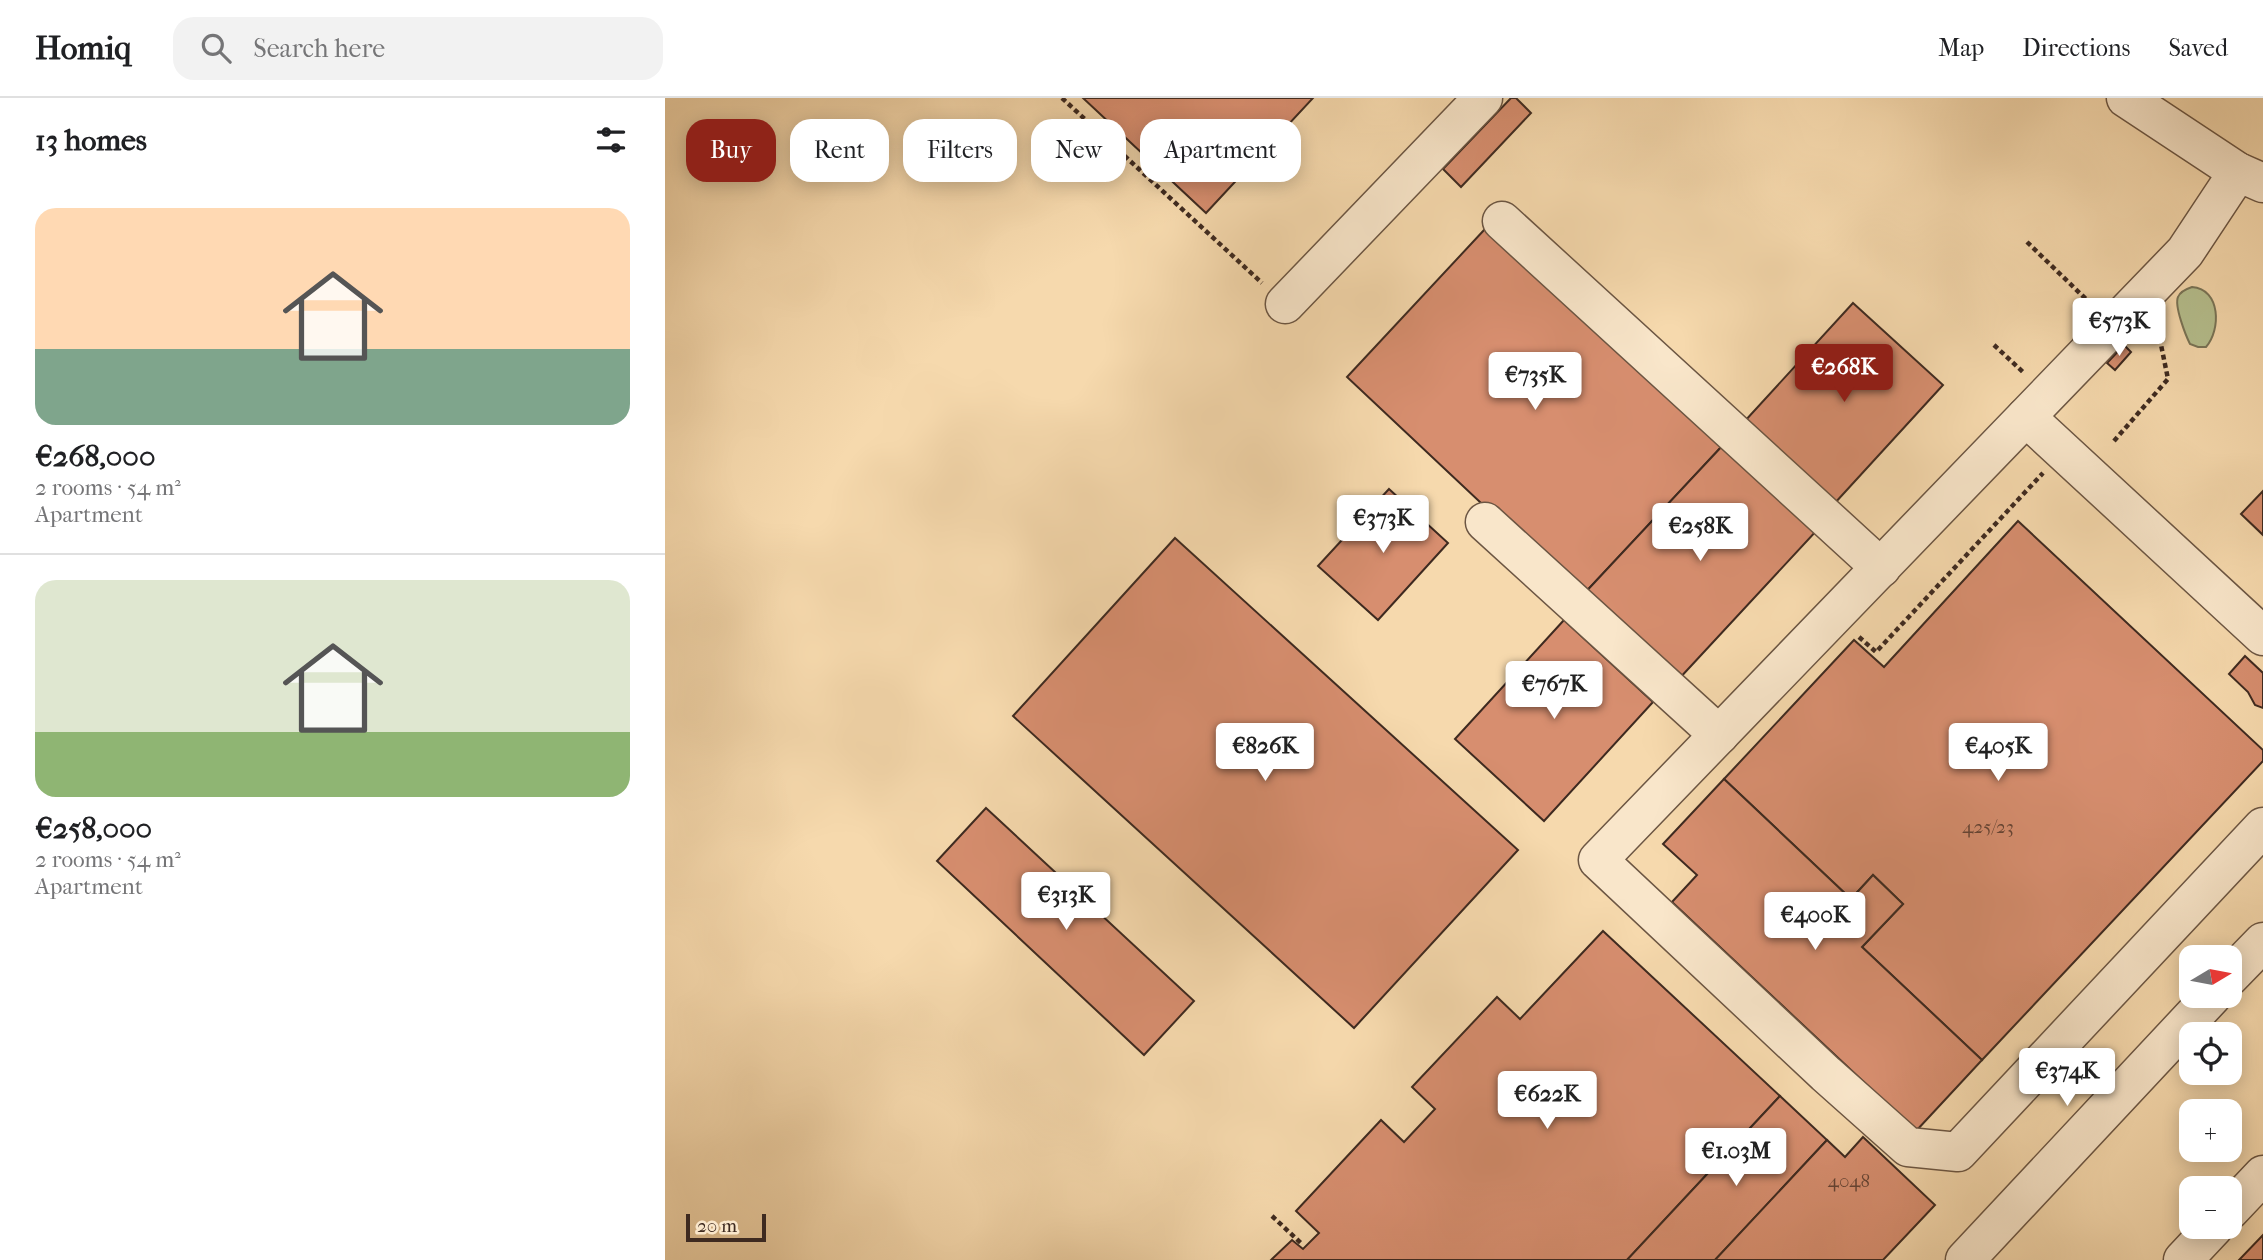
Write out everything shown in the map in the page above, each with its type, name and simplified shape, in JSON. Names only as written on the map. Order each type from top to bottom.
[{"type":"street","points":[[1285,304],[1483,98]]},
{"type":"street","points":[[2126,98],[2251,178],[2185,252],[1598,860],[1826,1074],[1908,1147],[1958,1152],[2263,827]]},
{"type":"street","points":[[1502,221],[1881,568]]},
{"type":"street","points":[[2026,417],[2263,636]]},
{"type":"street","points":[[1485,522],[1719,735]]},
{"type":"street","points":[[2242,964],[2263,942]]},
{"type":"street","points":[[1965,1260],[2201,1008]]},
{"type":"street","points":[[2242,1197],[2263,1175]]},
{"type":"street","points":[[2183,1260],[2203,1239]]},
{"type":"path","points":[[1062,98],[1285,304]]},
{"type":"path","points":[[2027,242],[2096,309],[2108,297],[2136,325],[2146,314],[2159,335],[2168,379],[2114,441]]},
{"type":"path","points":[[1835,615],[1876,652],[2063,452]]},
{"type":"path","points":[[1272,1216],[1303,1245]]},
{"type":"green space","points":[[2192,287],[2202,289],[2213,302],[2216,321],[2211,340],[2206,347],[2190,344],[2179,314],[2178,297]]},
{"type":"building","points":[[1083,98],[1313,98],[1293,119],[1140,119],[1140,151],[1126,138],[1126,119],[1105,119]]},
{"type":"building","points":[[1511,98],[1516,98],[1531,113],[1461,187],[1443,169]]},
{"type":"building","points":[[1173,182],[1235,182],[1206,213]]},
{"type":"building","points":[[1485,229],[1724,444],[1581,597],[1347,377]]},
{"type":"building","points":[[1853,303],[1943,385],[1834,504],[1744,422]]},
{"type":"building","points":[[2124,345],[2131,352],[2115,370],[2107,363]]},
{"type":"building","points":[[1724,444],[1818,529],[1677,681],[1581,597]]},
{"type":"building","points":[[1389,489],[1448,543],[1378,620],[1318,566]]},
{"type":"building","points":[[2263,491],[2263,535],[2241,514]]},
{"type":"building","points":[[2018,521],[2263,750],[2263,761],[1982,1060],[1862,947],[1903,904],[1873,875],[1851,899],[1724,779],[1854,640],[1884,667]]},
{"type":"building","points":[[1175,538],[1518,850],[1354,1028],[1013,716]]},
{"type":"building","points":[[1564,620],[1653,702],[1544,821],[1455,739]]},
{"type":"building","points":[[2245,656],[2263,673],[2263,708],[2255,705],[2248,692],[2229,674]]},
{"type":"building","points":[[1724,779],[1851,899],[1873,875],[1903,904],[1862,947],[1982,1060],[1916,1131],[1672,902],[1697,875],[1663,844]]},
{"type":"building","points":[[986,808],[1194,1001],[1144,1055],[937,861]]},
{"type":"building","points":[[1603,931],[1780,1096],[1627,1260],[1271,1260],[1292,1240],[1303,1249],[1319,1233],[1296,1211],[1381,1120],[1404,1142],[1435,1109],[1412,1087],[1497,997],[1520,1019]]},
{"type":"building","points":[[1780,1096],[1827,1140],[1715,1260],[1627,1260]]},
{"type":"building","points":[[1863,1137],[1935,1205],[1883,1260],[1715,1260],[1827,1140],[1845,1157]]},
{"type":"building","points":[[2263,1235],[2263,1260],[2239,1260]]}]
